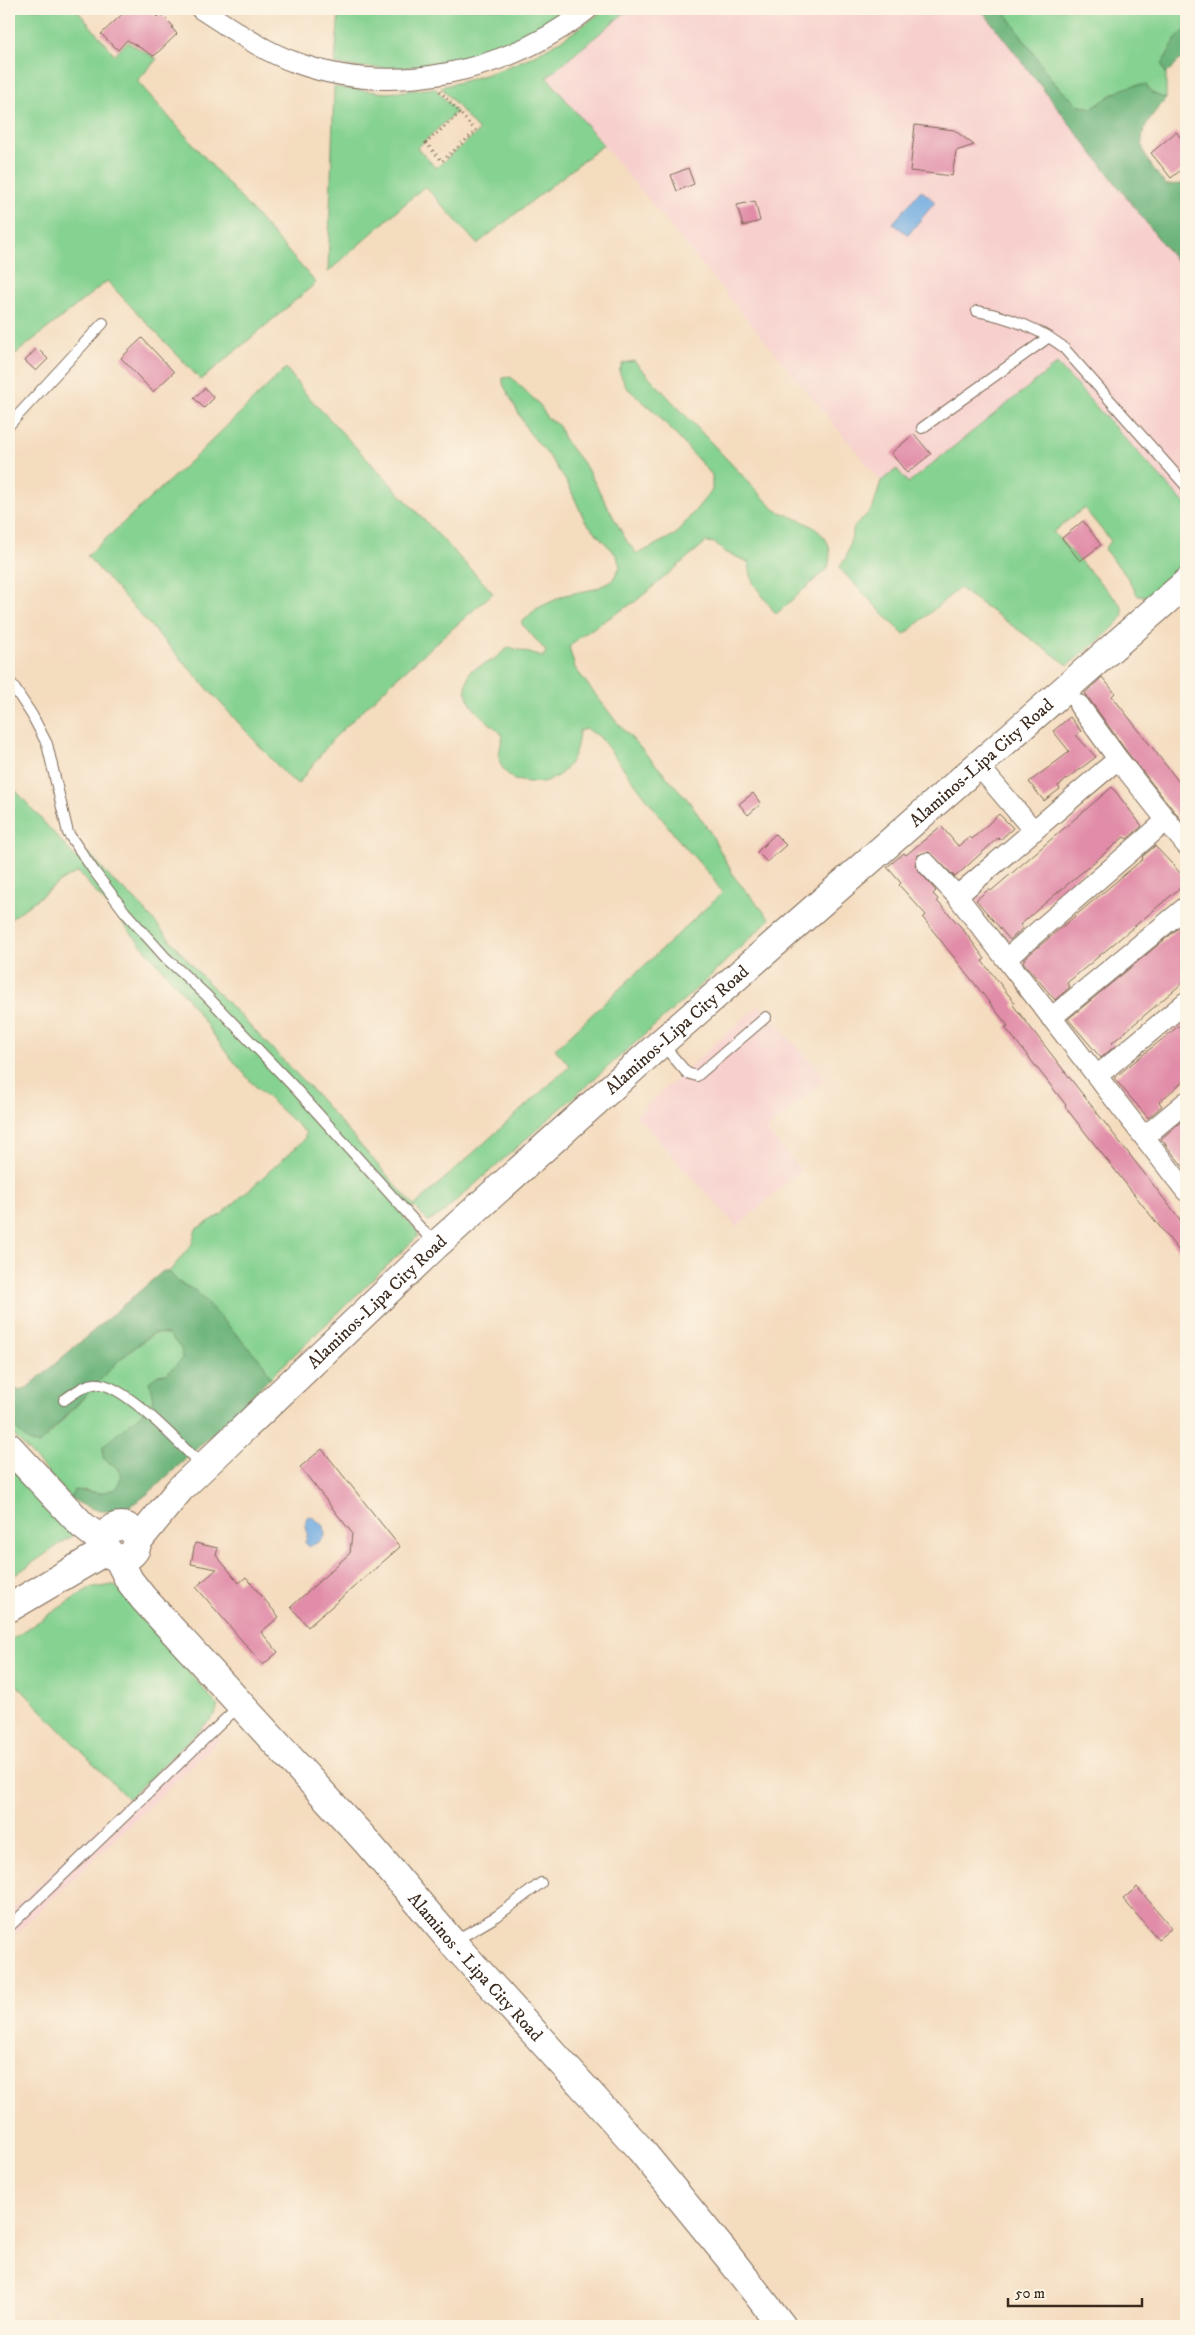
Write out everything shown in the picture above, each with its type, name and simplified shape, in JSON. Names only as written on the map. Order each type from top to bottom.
[{"type":"main road","name":"Alaminos-Lipa City Road","points":[[9,1608],[120,1542],[180,1489],[436,1245],[661,1043],[1186,583]]},
{"type":"main road","points":[[9,1448],[68,1509],[95,1519],[120,1542]]},
{"type":"main road","name":"Alaminos - Lipa City Road","points":[[120,1542],[136,1590],[365,1840],[452,1942],[640,2149],[782,2326]]},
{"type":"street","points":[[200,9],[295,63],[347,77],[381,79],[434,74],[496,59],[560,28],[588,9]]},
{"type":"street","points":[[1079,705],[1118,759],[1186,844]]},
{"type":"street","points":[[956,896],[1118,759]]},
{"type":"street","points":[[978,765],[1034,831]]},
{"type":"street","points":[[1006,960],[1167,820]]},
{"type":"street","points":[[926,863],[956,896],[1186,1191]]},
{"type":"street","points":[[1051,1018],[1186,906]]},
{"type":"street","points":[[1097,1076],[1186,1002]]},
{"type":"street","points":[[1144,1137],[1186,1102]]},
{"type":"lane","points":[[977,311],[1019,322],[1049,337],[1069,353],[1186,486]]},
{"type":"lane","points":[[9,426],[103,323]]},
{"type":"lane","points":[[922,428],[1049,337]]},
{"type":"lane","points":[[9,680],[32,715],[47,744],[68,833],[99,878],[125,912],[166,958],[206,995],[295,1088],[436,1245]]},
{"type":"lane","points":[[661,1043],[687,1072],[697,1076],[766,1017]]},
{"type":"lane","points":[[64,1400],[86,1386],[95,1384],[114,1387],[158,1424],[202,1467]]},
{"type":"lane","points":[[9,1927],[240,1704]]},
{"type":"lane","points":[[452,1942],[498,1916],[541,1883]]},
{"type":"path","points":[[434,74],[438,88],[476,131],[442,160],[426,143],[460,113]]},
{"type":"shaded area","points":[[629,9],[981,9],[1186,274],[1186,505],[1057,364],[907,483],[896,469],[881,481],[547,77]]},
{"type":"shaded area","points":[[759,1005],[826,1078],[767,1131],[801,1170],[737,1227],[636,1115]]},
{"type":"shaded area","points":[[207,1723],[220,1739],[9,1940],[9,1913]]},
{"type":"green space","points":[[9,9],[76,9],[115,55],[127,42],[157,59],[137,81],[316,283],[201,380],[107,281],[9,359]]},
{"type":"green space","points":[[339,9],[569,9],[516,39],[457,59],[427,65],[365,68],[335,64]]},
{"type":"green space","points":[[605,9],[629,9],[547,77],[603,145],[477,244],[425,186],[328,272],[334,87],[386,93],[435,88],[456,112],[417,148],[436,168],[479,131],[441,87],[488,74],[547,49]]},
{"type":"green space","points":[[981,9],[1003,9],[1053,82],[1079,106],[1093,108],[1118,92],[1138,85],[1146,85],[1152,93],[1166,99],[1147,123],[1142,142],[1149,161],[1166,185],[1183,184],[1186,181],[1186,274]]},
{"type":"green space","points":[[1003,9],[1186,9],[1186,29],[1176,39],[1162,64],[1166,74],[1166,99],[1152,93],[1116,92],[1093,108],[1079,106],[1053,82]]},
{"type":"green space","points":[[1186,29],[1186,54],[1166,74],[1162,64],[1176,39]]},
{"type":"green space","points":[[634,361],[775,510],[809,525],[817,530],[828,543],[830,552],[828,568],[776,614],[753,583],[748,562],[725,552],[715,543],[706,542],[636,601],[582,635],[569,647],[575,668],[615,720],[688,800],[710,832],[735,878],[770,919],[703,983],[440,1215],[428,1221],[414,1207],[403,1217],[417,1230],[418,1236],[270,1378],[263,1363],[196,1291],[178,1282],[169,1272],[192,1244],[196,1229],[222,1214],[304,1140],[306,1133],[252,1083],[226,1052],[185,995],[78,872],[61,881],[9,920],[9,783],[76,858],[89,853],[112,880],[135,899],[197,971],[312,1090],[414,1206],[570,1066],[555,1049],[722,893],[712,877],[676,837],[599,736],[586,729],[579,731],[574,755],[566,769],[554,778],[538,782],[514,780],[504,770],[500,761],[499,756],[503,736],[471,705],[466,691],[470,671],[493,660],[509,647],[543,657],[546,651],[521,623],[536,609],[565,595],[595,589],[612,581],[620,567],[617,556],[585,521],[568,484],[549,456],[528,431],[503,384],[503,378],[511,377],[540,405],[547,418],[559,426],[564,439],[586,467],[626,540],[636,553],[642,552],[676,534],[712,490],[712,475],[656,413],[626,387],[619,371],[623,363]]},
{"type":"green space","points":[[1057,364],[1186,505],[1186,560],[1148,596],[1138,596],[1127,577],[1104,549],[1111,541],[1084,508],[1053,532],[1121,605],[1123,614],[1113,628],[1068,665],[959,588],[904,635],[839,568],[846,558],[854,527],[873,508],[881,481],[897,469],[908,483]]},
{"type":"green space","points":[[286,368],[303,391],[493,593],[393,681],[332,740],[298,784],[286,775],[87,556],[194,458]]},
{"type":"green space","points":[[163,1271],[169,1272],[178,1282],[196,1291],[263,1363],[270,1378],[144,1497],[130,1506],[116,1511],[95,1510],[71,1498],[74,1490],[100,1493],[116,1489],[121,1478],[119,1469],[103,1458],[103,1446],[152,1405],[153,1393],[149,1382],[158,1375],[167,1374],[182,1359],[181,1348],[168,1334],[154,1333],[145,1339],[119,1360],[38,1445],[27,1440],[9,1422],[9,1383],[20,1391],[28,1387]]},
{"type":"green space","points":[[154,1333],[168,1334],[182,1348],[182,1359],[167,1374],[158,1375],[152,1405],[103,1458],[119,1469],[121,1478],[116,1489],[100,1493],[82,1490],[71,1498],[9,1430],[9,1422],[46,1438],[119,1360]]},
{"type":"green space","points":[[9,1465],[73,1535],[9,1579]]},
{"type":"green space","points":[[112,1585],[119,1589],[218,1706],[215,1715],[128,1799],[9,1677],[9,1641],[88,1589]]},
{"type":"water","points":[[921,190],[935,202],[908,235],[893,223]]},
{"type":"water","points":[[311,1516],[324,1526],[325,1536],[319,1542],[308,1547],[305,1542],[307,1538],[306,1521],[307,1517]]},
{"type":"building","points":[[128,9],[149,9],[157,17],[161,14],[173,26],[172,28],[177,34],[154,56],[127,40],[118,50],[101,34]]},
{"type":"building","points":[[915,125],[954,130],[974,145],[956,151],[952,176],[910,171]]},
{"type":"building","points":[[1176,132],[1186,144],[1186,166],[1171,178],[1151,153]]},
{"type":"building","points":[[688,168],[694,184],[677,191],[671,175]]},
{"type":"building","points":[[755,201],[760,221],[743,226],[737,205]]},
{"type":"building","points":[[142,338],[174,372],[153,392],[121,358]]},
{"type":"building","points":[[37,348],[48,359],[36,371],[25,361]]},
{"type":"building","points":[[205,388],[214,398],[204,408],[194,398]]},
{"type":"building","points":[[914,434],[931,454],[907,473],[891,453]]},
{"type":"building","points":[[1083,521],[1101,545],[1080,561],[1062,538]]},
{"type":"building","points":[[1102,677],[1115,693],[1112,696],[1186,791],[1186,826],[1127,752],[1085,693]]},
{"type":"building","points":[[1070,717],[1081,731],[1076,735],[1096,757],[1058,786],[1060,789],[1044,801],[1029,782],[1068,753],[1069,751],[1053,731]]},
{"type":"building","points":[[1112,787],[1142,826],[1127,839],[1124,837],[1044,904],[1020,925],[1023,928],[1010,940],[976,900],[989,889],[991,891]]},
{"type":"building","points":[[753,793],[761,804],[748,815],[739,804]]},
{"type":"building","points":[[999,814],[1013,828],[1000,840],[998,838],[955,877],[929,852],[918,855],[915,866],[936,891],[933,894],[938,899],[937,901],[961,927],[985,959],[982,961],[1015,1003],[1013,1005],[1186,1227],[1186,1260],[1073,1117],[1066,1105],[1005,1027],[1008,1026],[923,918],[926,915],[899,885],[901,883],[887,867],[904,853],[906,855],[941,826],[958,846],[970,837],[972,839]]},
{"type":"building","points":[[775,834],[786,845],[767,862],[757,852]]},
{"type":"building","points":[[1155,846],[1186,879],[1186,883],[1067,983],[1070,987],[1055,1000],[1023,962],[1025,958],[1143,859],[1142,857]]},
{"type":"building","points":[[1186,922],[1186,980],[1112,1043],[1115,1046],[1101,1058],[1068,1019]]},
{"type":"building","points":[[1186,1020],[1186,1079],[1159,1102],[1162,1106],[1148,1118],[1114,1078]]},
{"type":"building","points":[[1186,1117],[1186,1170],[1161,1139]]},
{"type":"building","points":[[322,1449],[400,1547],[308,1627],[291,1607],[350,1553],[352,1533],[300,1467]]},
{"type":"building","points":[[195,1543],[218,1548],[216,1555],[239,1583],[246,1577],[279,1617],[261,1632],[278,1652],[263,1665],[196,1587],[217,1569],[191,1564]]},
{"type":"building","points":[[1137,1887],[1172,1928],[1158,1939],[1123,1899]]}]
